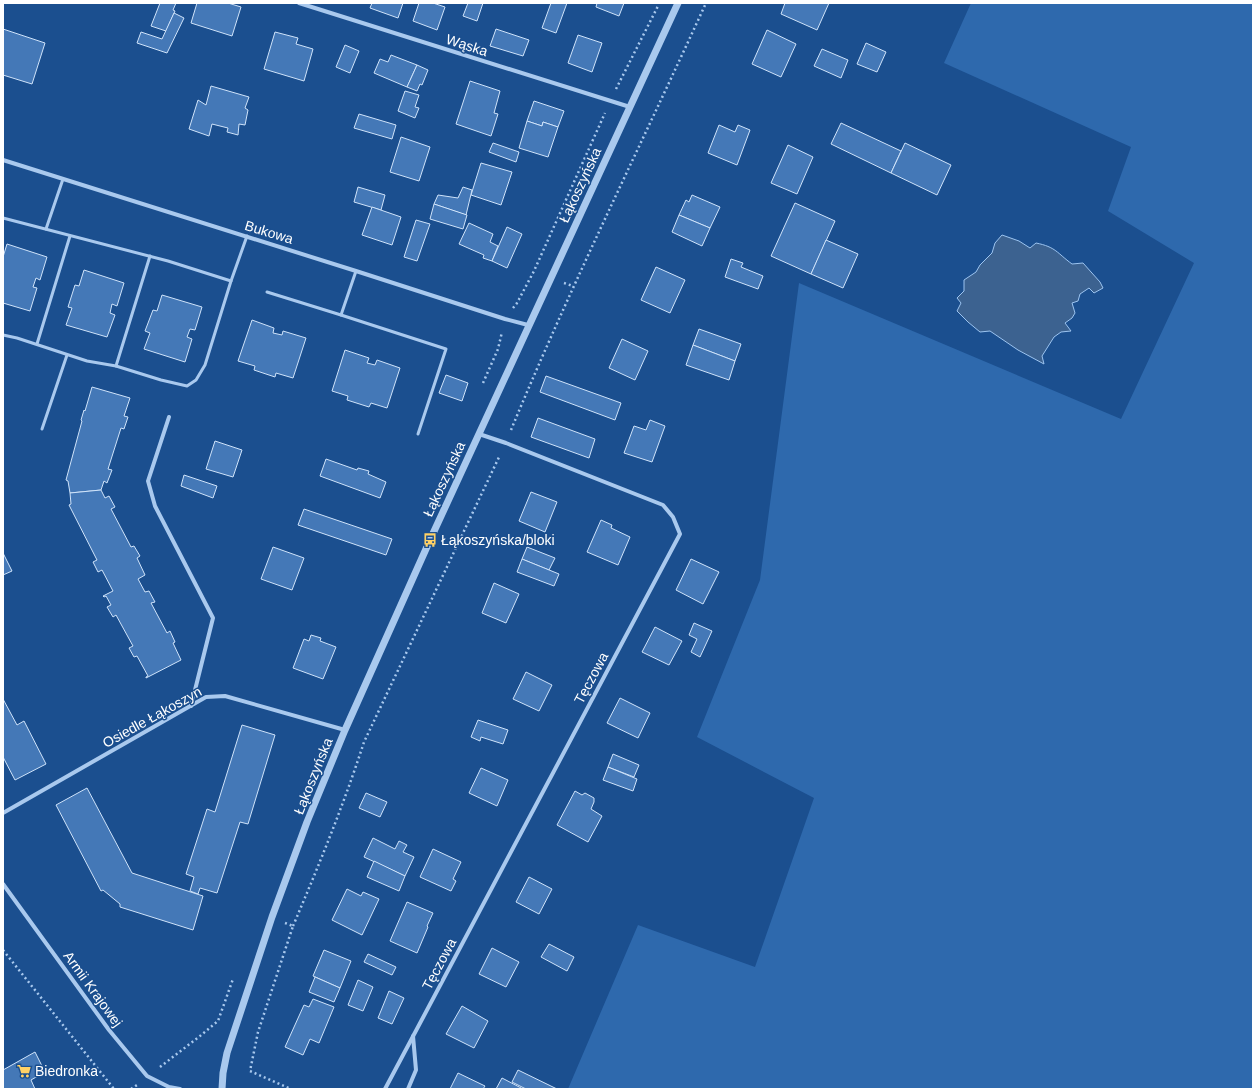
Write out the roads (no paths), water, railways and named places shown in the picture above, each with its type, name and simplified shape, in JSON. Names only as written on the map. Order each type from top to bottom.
[{"type":"street","name":"Wąska","points":[[299,3],[630,107]]},
{"type":"street","name":"Łąkoszyńska","points":[[222,1089],[223,1073],[227,1053],[272,917],[307,822],[345,730],[528,325],[678,3]]},
{"type":"street","name":"Bukowa","points":[[3,160],[528,325]]},
{"type":"street","points":[[169,417],[148,481],[155,506],[213,618],[191,706]]},
{"type":"street","name":"Tęczowa","points":[[385,1089],[680,534],[673,517],[663,504],[479,434]]},
{"type":"street","name":"Osiedle Łąkoszyn","points":[[3,813],[206,697],[225,696],[345,730]]},
{"type":"street","name":"Armii Krajowej","points":[[3,884],[109,1030],[147,1076],[169,1087],[180,1089]]},
{"type":"street","points":[[408,1089],[416,1070],[413,1036]]},
{"type":"lane","points":[[46,228],[63,179]]},
{"type":"lane","points":[[3,218],[150,256],[231,281]]},
{"type":"lane","points":[[37,344],[70,236]]},
{"type":"lane","points":[[3,335],[37,344],[87,361],[116,366],[161,380],[187,386],[196,380],[206,365],[231,281],[247,236]]},
{"type":"lane","points":[[116,366],[150,256]]},
{"type":"lane","points":[[341,315],[356,271]]},
{"type":"lane","points":[[267,292],[446,349],[418,434]]},
{"type":"lane","points":[[42,428],[67,355]]},
{"type":"place","name":"Łąkoszyńska/bloki","points":[[430,540]]},
{"type":"place","name":"Biedronka","points":[[24,1071]]}]
